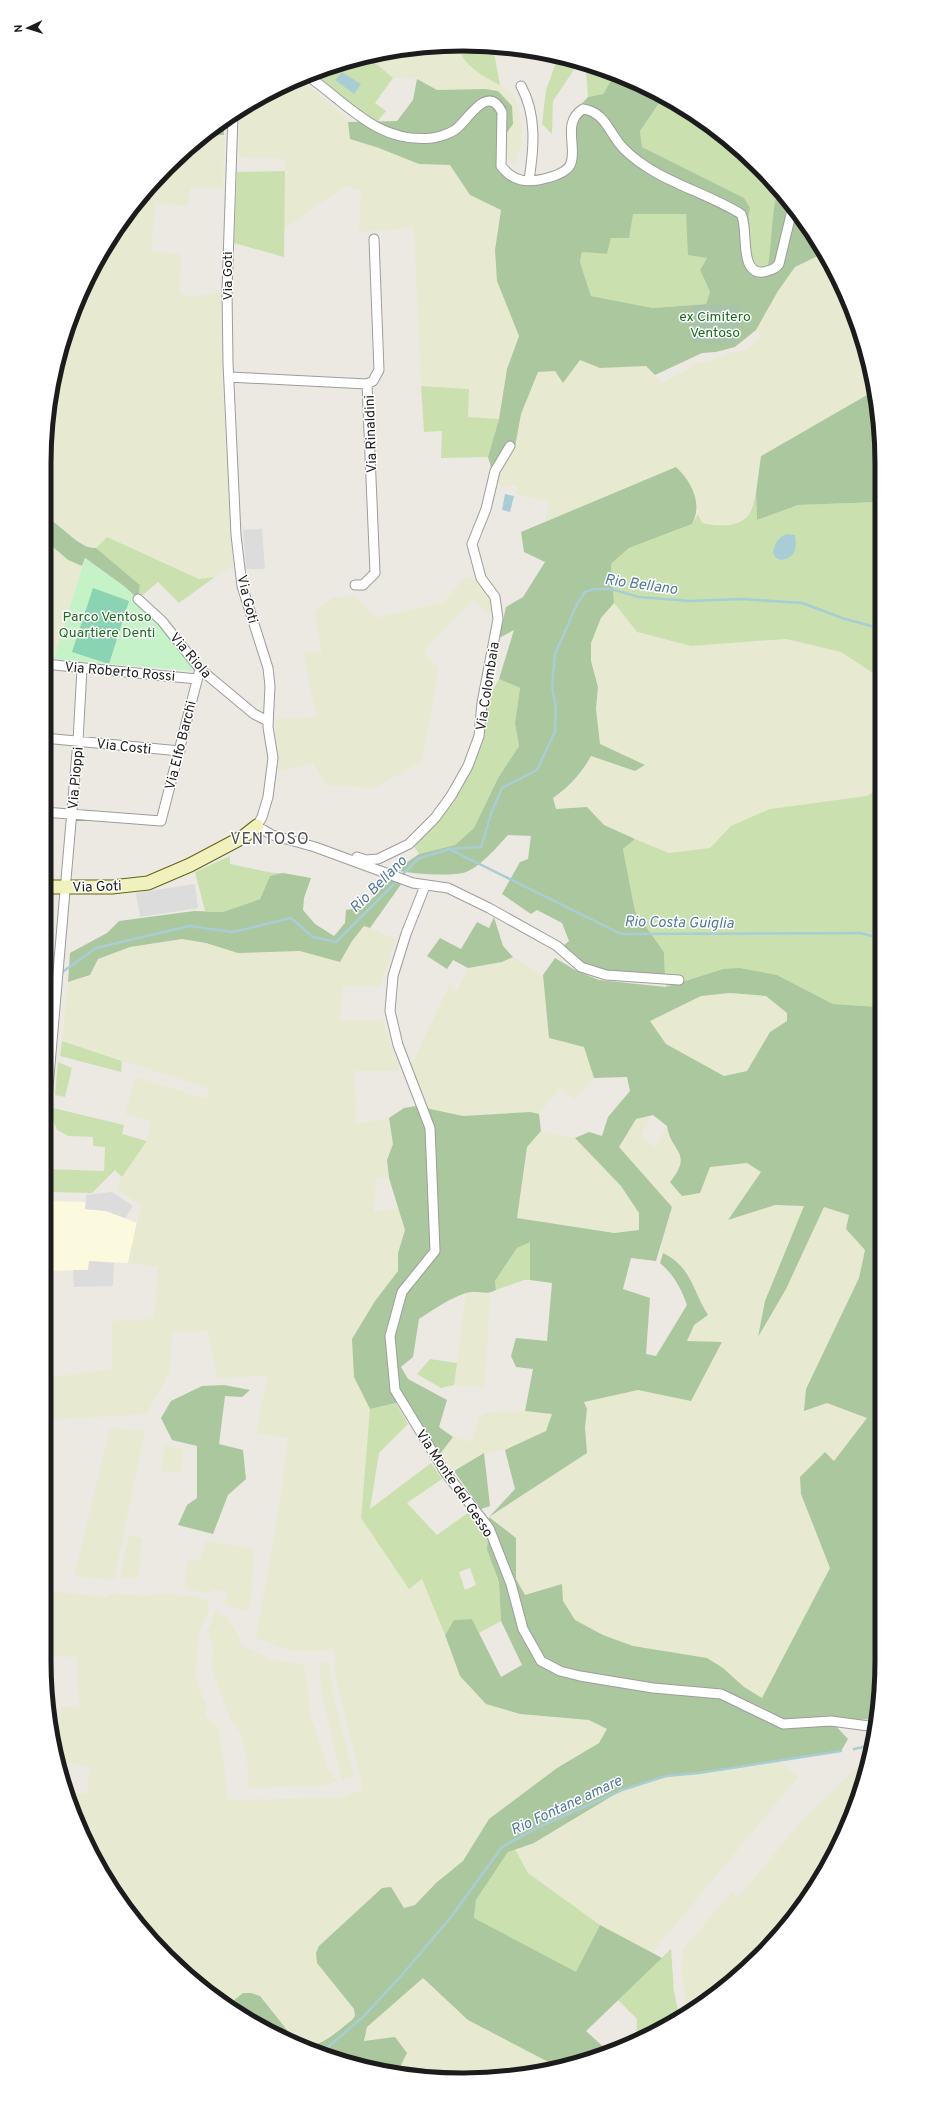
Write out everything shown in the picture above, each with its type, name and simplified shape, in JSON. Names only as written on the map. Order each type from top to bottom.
[{"type":"street","points":[[312,79],[372,126],[408,137],[422,139],[438,137],[455,130],[477,106],[491,101],[499,106],[502,112],[501,166],[510,176],[521,180],[557,175],[569,167],[572,162],[572,129],[575,117],[583,108],[593,110],[599,114],[624,149],[647,167],[741,214],[744,219],[745,251],[752,268],[758,272],[774,270],[780,264],[791,214]]},
{"type":"street","points":[[521,86],[529,100],[535,147],[529,180]]},
{"type":"street","name":"Via Goti","points":[[51,887],[112,887],[154,881],[190,865],[243,837],[257,826],[265,808],[273,769],[268,721],[270,686],[268,668],[242,586],[236,535],[229,377],[228,238],[233,156],[233,121]]},
{"type":"street","points":[[367,384],[372,381],[379,370],[374,239]]},
{"type":"street","name":"Via Rinaldini","points":[[229,377],[367,384],[375,573],[363,586],[354,585]]},
{"type":"street","name":"Via Colombaia","points":[[338,856],[351,855],[366,860],[378,859],[409,844],[435,818],[452,796],[468,766],[479,736],[482,703],[498,619],[495,597],[481,578],[472,544],[486,509],[495,471],[510,446]]},
{"type":"street","name":"Via Riola","points":[[138,599],[162,621],[200,669],[254,714],[268,721]]},
{"type":"street","name":"Via Roberto Rossi","points":[[51,665],[197,678]]},
{"type":"street","name":"Via Pioppi","points":[[51,1053],[78,741],[82,668]]},
{"type":"street","name":"Via Elfo Barchi","points":[[71,814],[161,821],[200,669]]},
{"type":"street","name":"Via Costi","points":[[51,739],[180,751]]},
{"type":"street","points":[[51,813],[71,814]]},
{"type":"street","name":"Via Colombaia","points":[[257,826],[272,834],[315,847],[405,880],[425,886],[444,887],[489,908],[557,946],[581,967],[606,975],[679,980]]},
{"type":"street","name":"Via Monte del Gesso","points":[[425,886],[406,934],[393,976],[390,1005],[392,1023],[398,1045],[430,1128],[436,1251],[402,1292],[390,1336],[394,1390],[445,1472],[489,1528],[511,1584],[523,1629],[541,1661],[560,1671],[580,1676],[653,1688],[720,1694],[784,1724],[831,1721],[869,1726]]},
{"type":"shaded area","points":[[262,529],[265,569],[246,569],[243,530]]},
{"type":"shaded area","points":[[195,884],[198,908],[140,917],[136,893]]},
{"type":"shaded area","points":[[112,1192],[133,1206],[125,1218],[106,1211],[85,1209],[86,1195]]},
{"type":"shaded area","points":[[51,1201],[86,1202],[85,1209],[106,1211],[137,1223],[128,1263],[90,1261],[88,1270],[51,1271]]},
{"type":"shaded area","points":[[89,1261],[114,1263],[113,1286],[74,1287],[73,1270],[88,1270]]},
{"type":"green space","points":[[461,51],[471,69],[508,89],[515,98],[522,125],[521,146],[514,165],[500,154],[485,89],[437,90],[417,79],[393,78],[373,61],[409,55]]},
{"type":"green space","points":[[461,51],[463,51],[494,52],[500,85],[474,70],[464,59]]},
{"type":"green space","points":[[373,61],[393,78],[375,103],[386,111],[378,121],[370,121],[314,79],[356,65]]},
{"type":"green space","points":[[556,62],[576,67],[553,101],[552,134],[542,124],[546,90]]},
{"type":"green space","points":[[586,71],[612,79],[603,94],[588,97]]},
{"type":"green space","points":[[417,79],[437,90],[485,89],[498,91],[512,106],[513,124],[501,141],[501,166],[529,180],[569,167],[573,113],[588,97],[603,94],[612,79],[660,101],[640,131],[642,147],[744,198],[750,208],[745,232],[745,251],[758,272],[768,265],[777,196],[806,234],[819,255],[795,267],[778,291],[756,330],[735,347],[716,352],[702,353],[655,375],[646,366],[600,368],[580,360],[563,383],[555,371],[538,372],[521,414],[515,447],[499,471],[496,485],[488,457],[499,419],[507,369],[519,336],[497,281],[495,250],[501,210],[470,195],[450,165],[419,164],[379,148],[350,139],[348,122],[397,121],[413,100]],"holes":[[[633,214],[686,214],[688,255],[707,258],[700,270],[710,292],[706,304],[653,308],[591,296],[580,262],[582,252],[607,254],[611,238],[629,238]]]},
{"type":"green space","points":[[304,82],[348,119],[350,139],[379,148],[419,164],[450,165],[470,195],[501,210],[499,226],[512,316],[519,336],[507,369],[499,419],[467,417],[469,389],[421,386],[414,228],[359,232],[361,191],[347,186],[311,209],[284,229],[285,159],[239,157],[239,117],[281,93]]},
{"type":"green space","points":[[660,101],[692,120],[714,136],[735,153],[773,191],[777,196],[768,265],[758,272],[752,268],[744,198],[642,147],[640,131]]},
{"type":"green space","points":[[224,127],[224,135],[213,135]]},
{"type":"green space","points":[[224,135],[223,188],[191,187],[187,206],[155,203],[151,252],[181,254],[180,293],[191,297],[221,292],[222,377],[233,566],[215,577],[199,579],[107,537],[96,548],[91,549],[74,538],[51,519],[51,463],[55,409],[65,356],[82,305],[93,281],[120,234],[153,191],[191,153],[212,136]]},
{"type":"green space","points":[[285,171],[284,257],[234,243],[237,172]]},
{"type":"green space","points":[[632,213],[686,214],[687,224],[707,258],[700,270],[710,292],[706,304],[653,308],[591,296],[580,262],[582,252],[607,254],[611,238]]},
{"type":"green space","points":[[819,255],[820,257],[844,305],[861,356],[869,394],[761,456],[756,493],[748,516],[740,521],[720,527],[702,523],[698,514],[692,485],[575,509],[545,522],[550,502],[515,494],[518,486],[496,485],[499,471],[515,447],[521,414],[538,372],[555,371],[580,360],[600,368],[646,366],[661,383],[697,363],[708,362],[728,353],[748,350],[759,338],[763,338],[756,330],[778,291],[795,267]]},
{"type":"green space","name":"ex Cimitero Ventoso","points":[[693,305],[740,305],[735,342],[692,343]]},
{"type":"green space","points":[[421,386],[469,389],[468,417],[499,419],[488,457],[441,458],[442,431],[424,432]]},
{"type":"green space","points":[[869,394],[874,436],[875,502],[798,505],[757,520],[756,493],[761,456]]},
{"type":"green space","points":[[676,467],[687,479],[696,501],[695,516],[692,524],[629,548],[611,564],[614,603],[601,618],[591,643],[591,661],[598,687],[596,709],[600,744],[645,765],[635,771],[591,756],[575,779],[553,798],[556,809],[587,807],[604,825],[635,839],[623,849],[635,911],[664,952],[665,976],[604,972],[580,961],[562,947],[569,941],[562,923],[537,910],[531,914],[502,894],[520,862],[528,859],[531,836],[508,835],[483,861],[472,869],[460,874],[411,873],[396,870],[419,854],[455,845],[474,828],[498,778],[519,746],[515,723],[520,688],[499,679],[514,630],[499,638],[506,607],[523,597],[545,562],[524,552],[521,532]]},
{"type":"green space","points":[[756,493],[757,520],[798,505],[875,502],[875,674],[841,652],[786,639],[691,646],[637,632],[614,603],[611,564],[629,548],[692,524],[698,514],[702,523],[713,525],[731,525],[737,523],[749,515]]},
{"type":"green space","points":[[51,520],[83,545],[96,548],[140,585],[138,599],[125,587],[85,558],[82,566],[68,560],[51,545]]},
{"type":"green space","points":[[107,537],[199,579],[215,577],[179,603],[158,582],[138,599],[140,585],[96,548]]},
{"type":"green space","points":[[51,545],[68,560],[82,566],[54,660],[51,659]]},
{"type":"green space","name":"Parco Ventoso Quartiere Denti","points":[[85,558],[125,587],[162,621],[195,663],[191,671],[54,659]]},
{"type":"green space","points":[[465,577],[479,582],[486,590],[493,604],[490,617],[474,599],[423,651],[439,669],[422,761],[374,788],[326,785],[313,763],[278,772],[275,719],[316,717],[304,653],[322,652],[314,612],[332,598],[355,596],[375,618],[444,602]]},
{"type":"green space","points":[[93,588],[129,601],[109,664],[72,652]]},
{"type":"green space","points":[[614,603],[637,633],[691,646],[786,639],[841,652],[875,674],[875,791],[867,796],[731,826],[710,848],[669,853],[604,825],[587,807],[556,809],[553,798],[570,786],[583,770],[591,756],[635,771],[645,765],[600,744],[596,709],[598,687],[591,661],[591,643],[601,618]]},
{"type":"green space","points":[[499,679],[520,688],[515,723],[519,746],[498,778],[474,828],[455,845],[419,854],[414,846],[446,809],[471,768],[483,738],[488,701]]},
{"type":"green space","points":[[875,791],[875,1007],[833,1004],[777,975],[723,969],[666,987],[664,952],[635,911],[623,849],[635,839],[669,853],[710,848],[731,826],[770,809],[867,796]]},
{"type":"green space","points":[[230,856],[230,864],[273,873],[283,873],[270,876],[260,899],[223,912],[205,911],[195,872]]},
{"type":"green space","points":[[283,873],[311,878],[304,898],[303,910],[315,924],[334,936],[345,923],[346,910],[364,907],[391,879],[402,883],[370,928],[364,926],[352,941],[340,962],[300,951],[238,953],[206,943],[182,939],[130,947],[98,959],[90,975],[68,982],[70,953],[107,933],[119,921],[194,911],[223,912],[260,899],[270,876]]},
{"type":"green space","points":[[494,917],[503,946],[513,957],[502,962],[468,968],[453,960],[447,969],[427,956],[440,938],[461,949],[477,922],[489,928]]},
{"type":"green space","points":[[364,926],[396,939],[380,986],[343,986],[340,1020],[383,1020],[400,1071],[354,1071],[357,1124],[389,1118],[393,1144],[387,1160],[389,1178],[376,1178],[374,1212],[399,1208],[405,1230],[398,1253],[398,1271],[375,1301],[352,1339],[371,1407],[361,1518],[409,1588],[422,1578],[460,1676],[520,1714],[589,1720],[607,1729],[599,1743],[557,1768],[489,1819],[463,1861],[436,1883],[415,1905],[404,1908],[391,1887],[319,1946],[316,1953],[317,1963],[354,2009],[355,2016],[352,2020],[321,2043],[312,2045],[293,2036],[260,1996],[243,1993],[232,2002],[191,1971],[153,1933],[120,1890],[93,1843],[82,1819],[73,1793],[87,1794],[90,1767],[64,1763],[57,1731],[61,1707],[79,1707],[77,1657],[51,1656],[51,1592],[107,1597],[108,1594],[151,1596],[160,1593],[198,1597],[209,1603],[208,1612],[199,1633],[196,1673],[200,1691],[207,1706],[205,1716],[218,1727],[224,1760],[227,1800],[342,1798],[363,1789],[335,1675],[335,1651],[291,1651],[256,1638],[280,1503],[288,1438],[257,1433],[267,1376],[217,1378],[208,1331],[172,1332],[169,1374],[146,1414],[51,1420],[51,1378],[112,1369],[112,1321],[154,1319],[158,1267],[128,1263],[141,1205],[117,1189],[122,1177],[147,1141],[151,1121],[125,1114],[135,1077],[206,1099],[210,1089],[62,1041],[68,982],[90,975],[98,959],[130,947],[182,939],[206,943],[238,953],[300,951],[340,962],[352,941]]},
{"type":"green space","points":[[513,957],[543,975],[549,1038],[584,1047],[594,1078],[575,1099],[560,1088],[539,1114],[530,1112],[463,1116],[429,1109],[410,1067],[450,984],[457,991],[468,968],[502,962]]},
{"type":"green space","points":[[555,958],[575,970],[599,980],[666,987],[723,969],[739,968],[777,975],[833,1004],[875,1007],[875,1661],[871,1715],[870,1719],[831,1721],[848,1739],[841,1751],[699,1773],[666,1776],[622,1790],[534,1843],[508,1852],[476,1900],[474,1918],[576,1972],[600,1925],[662,1958],[586,2031],[604,2048],[570,2059],[551,2063],[468,2020],[423,1978],[367,2027],[364,2041],[395,2037],[407,2053],[400,2068],[356,2059],[314,2045],[334,2034],[355,2016],[354,2009],[317,1963],[316,1953],[319,1946],[382,1888],[391,1887],[404,1908],[415,1905],[436,1883],[463,1861],[489,1819],[557,1768],[599,1743],[607,1729],[589,1720],[520,1714],[486,1704],[460,1676],[445,1635],[454,1620],[472,1619],[501,1677],[522,1665],[501,1621],[499,1582],[487,1550],[489,1517],[515,1489],[505,1450],[546,1431],[552,1414],[525,1411],[533,1369],[516,1367],[511,1356],[516,1338],[547,1341],[552,1283],[530,1280],[530,1242],[517,1248],[495,1281],[496,1290],[489,1293],[470,1292],[460,1295],[442,1304],[419,1319],[413,1357],[401,1367],[408,1379],[447,1400],[439,1427],[453,1437],[440,1454],[400,1392],[396,1403],[370,1409],[354,1377],[352,1339],[375,1301],[398,1271],[398,1253],[405,1230],[389,1178],[387,1160],[393,1144],[389,1118],[404,1108],[416,1106],[463,1116],[530,1112],[539,1114],[541,1131],[527,1147],[517,1218],[614,1233],[639,1230],[639,1213],[621,1186],[575,1138],[589,1132],[602,1136],[608,1117],[630,1091],[627,1077],[594,1078],[584,1047],[549,1038],[543,975]],"holes":[[[730,993],[766,996],[787,1013],[787,1021],[770,1032],[747,1071],[724,1076],[666,1044],[650,1021],[701,996]],[[653,1115],[667,1126],[669,1135],[681,1158],[677,1172],[670,1182],[682,1196],[700,1193],[710,1167],[747,1163],[761,1172],[728,1220],[775,1205],[804,1206],[765,1301],[758,1337],[786,1289],[824,1207],[849,1215],[846,1229],[865,1250],[859,1278],[806,1389],[804,1411],[827,1403],[867,1418],[834,1461],[825,1452],[800,1477],[801,1494],[830,1568],[762,1698],[744,1687],[723,1668],[707,1658],[633,1646],[603,1635],[575,1620],[563,1601],[562,1584],[525,1595],[516,1579],[516,1538],[489,1517],[587,1453],[585,1427],[587,1409],[584,1402],[638,1390],[691,1401],[722,1342],[687,1341],[694,1325],[708,1315],[686,1272],[673,1259],[663,1253],[660,1263],[676,1282],[687,1305],[656,1356],[646,1354],[650,1298],[623,1289],[631,1258],[656,1261],[672,1207],[619,1147],[636,1119]]]},
{"type":"green space","points":[[53,990],[51,1007],[51,994]]},
{"type":"green space","points":[[730,993],[766,996],[787,1012],[787,1021],[770,1032],[747,1071],[724,1076],[666,1044],[650,1021],[701,996]]},
{"type":"green space","points":[[62,1041],[122,1061],[121,1072],[60,1056]]},
{"type":"green space","points":[[58,1062],[72,1068],[65,1097],[55,1095]]},
{"type":"green space","points":[[53,1108],[124,1125],[122,1134],[147,1141],[122,1177],[115,1170],[92,1193],[51,1192],[51,1169],[104,1171],[105,1147],[93,1146],[93,1137],[68,1136],[57,1130],[53,1120]]},
{"type":"green space","points":[[653,1115],[641,1135],[655,1147],[667,1126],[668,1134],[681,1154],[680,1170],[700,1193],[710,1167],[747,1163],[761,1172],[729,1220],[775,1205],[804,1206],[765,1301],[758,1336],[786,1289],[824,1207],[849,1215],[846,1229],[865,1250],[859,1278],[806,1389],[805,1411],[827,1403],[867,1418],[834,1461],[825,1452],[801,1494],[830,1568],[762,1698],[744,1687],[723,1668],[707,1658],[633,1646],[603,1635],[575,1620],[563,1601],[525,1595],[516,1579],[516,1538],[489,1517],[587,1453],[585,1427],[587,1409],[584,1402],[638,1390],[690,1401],[722,1343],[687,1341],[694,1325],[708,1315],[689,1275],[676,1259],[660,1252],[672,1207],[619,1147],[636,1119]]},
{"type":"green space","points":[[541,1131],[575,1138],[621,1186],[639,1213],[639,1230],[614,1233],[517,1218],[527,1147]]},
{"type":"green space","points":[[530,1241],[530,1280],[524,1280],[496,1290],[495,1281],[517,1248]]},
{"type":"green space","points":[[466,1293],[490,1294],[485,1387],[454,1385]]},
{"type":"green space","points":[[430,1359],[457,1363],[454,1385],[441,1388],[417,1374]]},
{"type":"green space","points":[[224,1385],[250,1390],[242,1397],[225,1396],[219,1444],[243,1450],[246,1479],[228,1495],[213,1534],[178,1525],[187,1505],[197,1498],[197,1446],[172,1440],[161,1418],[171,1401],[202,1386]]},
{"type":"green space","points":[[396,1403],[408,1424],[379,1453],[370,1509],[431,1463],[442,1479],[407,1503],[437,1535],[469,1512],[488,1534],[487,1550],[499,1582],[501,1621],[479,1633],[472,1619],[454,1620],[445,1635],[422,1579],[409,1589],[361,1518],[370,1409]],"holes":[[[470,1568],[476,1585],[465,1590],[459,1572]]]},
{"type":"green space","points":[[525,1411],[553,1413],[546,1431],[505,1450],[481,1454],[454,1471],[440,1454],[453,1437],[471,1442],[479,1417],[482,1415],[489,1412]]},
{"type":"green space","points":[[110,1428],[145,1431],[114,1580],[74,1576]]},
{"type":"green space","points":[[165,1445],[183,1449],[181,1473],[161,1471]]},
{"type":"green space","points":[[484,1453],[490,1506],[481,1509],[454,1471]]},
{"type":"green space","points":[[129,1535],[142,1538],[138,1578],[120,1578]]},
{"type":"green space","points":[[206,1541],[254,1549],[252,1586],[249,1608],[246,1612],[224,1603],[228,1592],[215,1590],[205,1593],[186,1589],[184,1584],[188,1559],[199,1561]]},
{"type":"green space","points":[[215,1611],[227,1617],[240,1638],[239,1644],[273,1660],[304,1664],[311,1718],[330,1774],[338,1779],[330,1785],[249,1788],[247,1757],[240,1733],[229,1716],[212,1669],[213,1647],[208,1631]]},
{"type":"green space","points":[[323,1661],[329,1663],[333,1695],[354,1777],[342,1780],[321,1690],[320,1668]]},
{"type":"green space","points":[[780,1761],[798,1777],[652,1953],[600,1925],[528,1873],[515,1849],[535,1843],[622,1790],[666,1776],[699,1773]]},
{"type":"green space","points":[[861,1763],[862,1764],[844,1819],[833,1843],[806,1890],[773,1933],[735,1971],[686,2008],[681,1968],[683,1949],[732,1892],[738,1898],[802,1820]]},
{"type":"green space","points":[[515,1849],[528,1873],[600,1925],[576,1973],[474,1918],[476,1900],[508,1852]]},
{"type":"green space","points":[[671,1949],[674,1992],[678,2012],[636,2035],[637,2019],[618,2000]]},
{"type":"green space","points":[[423,1978],[468,2020],[551,2063],[490,2072],[463,2073],[436,2072],[400,2068],[407,2053],[364,2041],[367,2027]]},
{"type":"green space","points":[[243,1993],[251,1993],[260,1996],[292,2036],[257,2018],[232,2002]]},
{"type":"water","points":[[342,72],[361,84],[354,94],[335,80]]},
{"type":"water","points":[[505,494],[514,496],[510,512],[502,510]]},
{"type":"water","points":[[787,534],[795,535],[796,544],[793,555],[781,560],[776,558],[773,553],[779,539]]},
{"type":"waterway","name":"Rio Bellano","points":[[401,876],[418,859],[449,849],[481,847],[492,811],[502,788],[537,770],[555,732],[556,708],[552,687],[555,654],[577,604],[585,592],[594,589],[611,589],[639,597],[690,601],[741,599],[802,603],[845,619],[875,627]]},
{"type":"waterway","name":"Rio Costa Guiglia","points":[[449,849],[621,934],[860,933],[875,937]]},
{"type":"waterway","name":"Rio Bellano","points":[[61,973],[96,948],[189,926],[233,932],[291,918],[313,937],[336,942],[398,880]]},
{"type":"waterway","name":"Rio Bellano","points":[[51,981],[55,977]]},
{"type":"waterway","name":"Rio Fontane amare","points":[[854,1749],[866,1747]]},
{"type":"waterway","name":"Rio Fontane amare","points":[[326,2049],[364,2016],[401,1976],[451,1917],[502,1847],[539,1827],[622,1790],[666,1776],[699,1773],[841,1751]]},
{"type":"district","name":"VENTOSO","points":[[270,838]]}]
